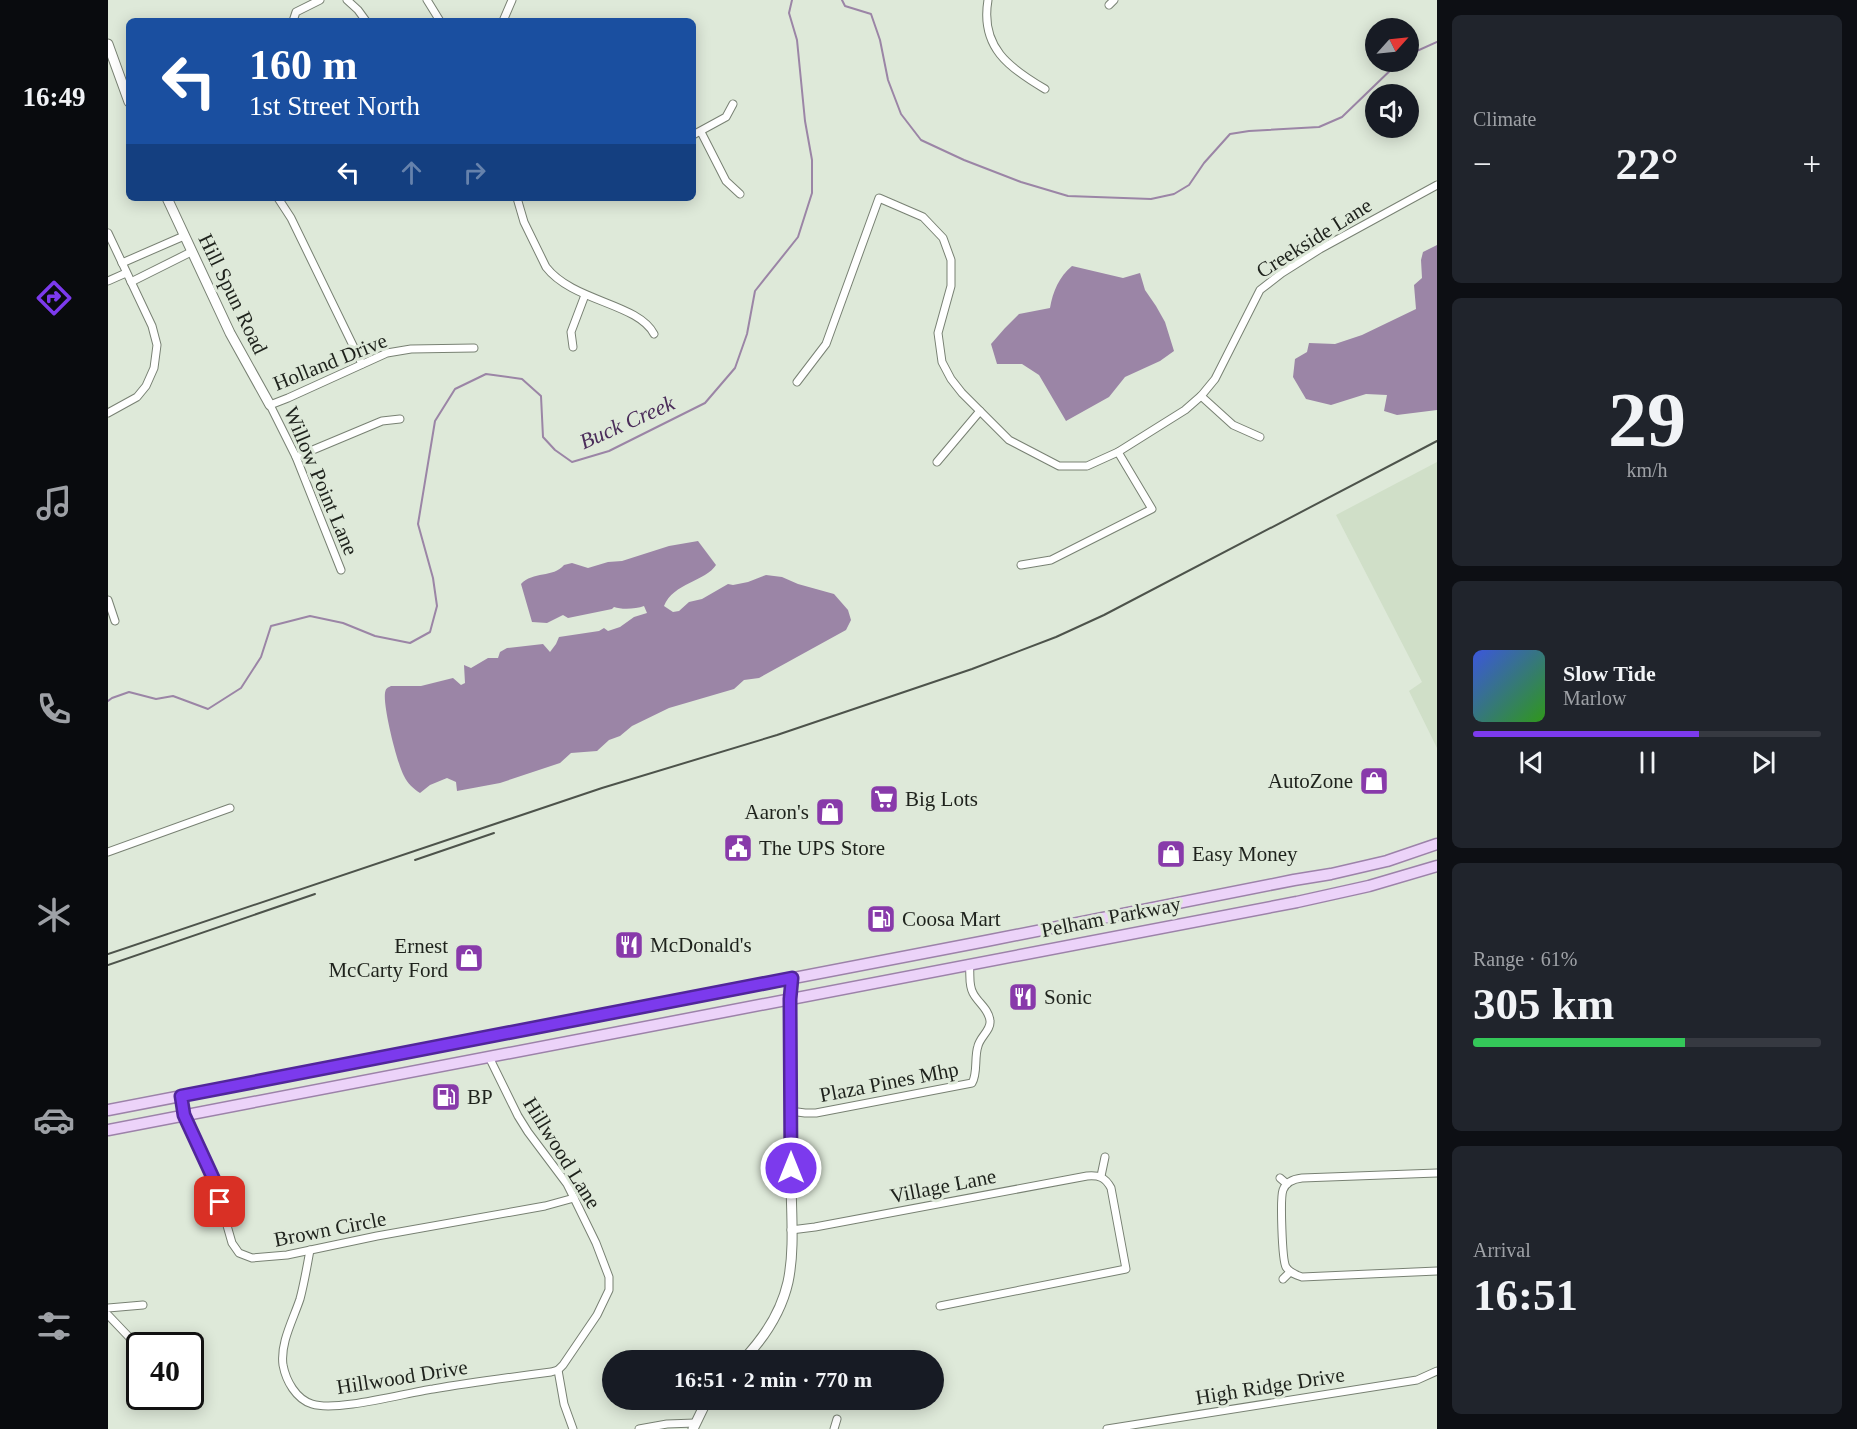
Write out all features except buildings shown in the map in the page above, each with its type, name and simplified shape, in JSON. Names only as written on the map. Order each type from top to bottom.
[{"type":"main road","name":"Pelham Parkway","points":[[108,1110],[1362,867],[1437,844]]},
{"type":"main road","name":"Pelham Parkway","points":[[108,1130],[1273,906],[1367,887],[1437,866]]},
{"type":"main road","points":[[1362,867],[1367,887]]},
{"type":"main road","points":[[1268,885],[1273,906]]},
{"type":"main road","points":[[1119,915],[1122,935]]},
{"type":"main road","points":[[995,939],[1001,958]]},
{"type":"main road","points":[[790,999],[792,978]]},
{"type":"main road","points":[[688,998],[691,1018]]},
{"type":"main road","points":[[591,1017],[596,1036]]},
{"type":"main road","points":[[481,1038],[489,1057]]},
{"type":"main road","points":[[409,1052],[412,1072]]},
{"type":"main road","points":[[295,1074],[299,1093]]},
{"type":"main road","points":[[181,1096],[184,1115]]},
{"type":"street","points":[[294,18],[296,12],[320,0]]},
{"type":"street","points":[[347,0],[358,9],[364,18]]},
{"type":"street","points":[[427,0],[438,18]]},
{"type":"street","points":[[504,18],[512,0]]},
{"type":"street","points":[[988,0],[986,18],[989,33],[999,55],[1014,70],[1045,89]]},
{"type":"street","points":[[108,44],[126,94]]},
{"type":"street","points":[[696,134],[726,117],[733,104]]},
{"type":"street","points":[[701,132],[726,181],[740,194]]},
{"type":"street","name":"Creekside Lane","points":[[797,382],[826,344],[879,198],[923,217],[943,238],[951,260],[951,286],[938,333],[942,362],[956,386],[1009,440],[1059,466],[1087,466],[1118,452],[1185,410],[1201,396],[1215,379],[1260,290],[1320,249],[1437,185]]},
{"type":"street","name":"Hill Spun Road","points":[[168,201],[230,333],[270,405]]},
{"type":"street","points":[[280,201],[291,218],[362,364]]},
{"type":"street","points":[[518,201],[524,222],[546,267],[559,281],[645,321],[654,334]]},
{"type":"street","points":[[108,233],[152,326],[157,345],[152,375],[143,391],[108,413]]},
{"type":"street","points":[[122,263],[184,236]]},
{"type":"street","points":[[131,282],[191,252]]},
{"type":"street","points":[[108,281],[126,273]]},
{"type":"street","points":[[573,347],[571,332],[585,295]]},
{"type":"street","name":"Holland Drive","points":[[270,405],[394,351],[474,348]]},
{"type":"street","points":[[1201,396],[1233,425],[1260,437]]},
{"type":"street","name":"Willow Point Lane","points":[[270,405],[296,457],[341,570]]},
{"type":"street","points":[[937,462],[980,411]]},
{"type":"street","points":[[296,457],[382,422],[400,419]]},
{"type":"street","points":[[1021,565],[1051,560],[1152,509],[1118,452]]},
{"type":"street","points":[[108,600],[115,621]]},
{"type":"street","points":[[108,852],[230,808]]},
{"type":"street","name":"Plaza Pines Mhp","points":[[790,1111],[816,1113],[972,1083],[977,1048],[990,1022],[984,1007],[972,991],[969,964]]},
{"type":"street","points":[[752,1350],[767,1332],[779,1310],[790,1270],[790,999]]},
{"type":"street","name":"Hillwood Lane","points":[[489,1057],[528,1132],[567,1184],[596,1243],[610,1283],[591,1326],[558,1370]]},
{"type":"street","name":"Brown Circle","points":[[184,1115],[214,1180],[229,1235],[239,1253],[252,1258],[259,1259],[310,1250],[545,1206],[574,1198]]},
{"type":"street","points":[[940,1306],[1126,1269],[1111,1188],[1101,1176],[1105,1157]]},
{"type":"street","points":[[1437,1173],[1293,1179],[1281,1195],[1284,1260],[1290,1272],[1302,1277],[1437,1271]]},
{"type":"street","name":"Village Lane","points":[[791,1230],[1087,1176],[1101,1176]]},
{"type":"street","points":[[1280,1178],[1287,1184]]},
{"type":"street","name":"Hillwood Drive","points":[[310,1250],[300,1297],[286,1340],[283,1360],[288,1382],[307,1402],[328,1406],[360,1402],[435,1388],[558,1370]]},
{"type":"street","points":[[1283,1279],[1290,1272]]},
{"type":"street","points":[[108,1308],[143,1305]]},
{"type":"street","points":[[108,1315],[126,1334]]},
{"type":"street","points":[[558,1370],[564,1404],[573,1429]]},
{"type":"street","name":"High Ridge Drive","points":[[1107,1429],[1146,1426],[1408,1381],[1423,1378],[1437,1371]]},
{"type":"street","points":[[639,1429],[667,1424],[694,1426],[702,1410]]},
{"type":"street","points":[[834,1429],[837,1419]]},
{"type":"shaded area","points":[[1437,245],[1437,410],[1397,415],[1384,411],[1387,395],[1366,394],[1331,405],[1306,399],[1293,377],[1295,359],[1307,352],[1309,343],[1335,344],[1362,335],[1416,309],[1414,285],[1422,278],[1423,252]]},
{"type":"shaded area","points":[[1072,266],[1123,278],[1140,273],[1145,290],[1165,322],[1174,351],[1160,361],[1125,377],[1109,397],[1066,421],[1039,375],[1022,364],[997,364],[991,344],[1019,314],[1050,308],[1057,285]]},
{"type":"shaded area","points":[[1437,462],[1437,748],[1409,691],[1422,682],[1336,515]]},
{"type":"shaded area","points":[[698,541],[716,565],[705,575],[682,587],[668,598],[664,606],[673,612],[679,611],[689,602],[702,599],[728,584],[748,582],[766,575],[782,577],[834,594],[848,610],[851,620],[846,630],[759,678],[744,680],[734,689],[669,708],[632,726],[620,736],[609,740],[597,751],[571,753],[560,763],[500,783],[457,791],[456,782],[447,778],[430,785],[420,793],[405,779],[391,735],[386,710],[387,688],[421,686],[453,678],[461,685],[465,683],[464,665],[471,668],[488,658],[498,658],[500,652],[507,648],[543,644],[550,652],[559,637],[599,631],[604,628],[608,631],[620,627],[634,617],[647,613],[644,606],[629,609],[614,607],[568,618],[563,615],[547,623],[532,622],[521,584],[531,577],[554,572],[572,563],[588,568],[608,562],[622,561],[669,546]]},
{"type":"waterway","name":"Buck Creek","points":[[108,701],[129,692],[156,699],[173,696],[208,709],[241,688],[261,657],[271,626],[310,616],[343,623],[375,636],[410,643],[430,632],[437,606],[433,578],[418,524],[435,421],[455,389],[486,374],[522,379],[541,396],[543,437],[555,450],[572,462],[609,451],[705,403],[735,368],[747,334],[755,291],[798,237],[812,193],[812,160],[805,121],[797,40],[789,13],[792,0]]},
{"type":"waterway","name":"Buck Creek","points":[[842,0],[845,6],[871,14],[880,40],[888,80],[901,114],[921,140],[1021,182],[1068,196],[1151,199],[1174,194],[1189,185],[1204,163],[1230,134],[1319,127],[1342,117],[1389,72]]},
{"type":"waterway","name":"Buck Creek","points":[[1419,50],[1437,42]]},
{"type":"railway","points":[[108,954],[602,788],[777,735],[972,669],[1056,637],[1104,615],[1437,441]]},
{"type":"railway","points":[[415,860],[494,833]]},
{"type":"railway","points":[[108,965],[315,894]]},
{"type":"place","name":"AutoZone","points":[[1374,781]]},
{"type":"place","name":"Big Lots","points":[[884,799]]},
{"type":"place","name":"Aaron's","points":[[830,812]]},
{"type":"place","name":"The UPS Store","points":[[738,848]]},
{"type":"place","name":"Easy Money","points":[[1171,854]]},
{"type":"place","name":"Coosa Mart","points":[[881,919]]},
{"type":"place","name":"McDonald's","points":[[629,945]]},
{"type":"place","name":"Ernest McCarty Ford","points":[[469,958]]},
{"type":"place","name":"Sonic","points":[[1023,997]]},
{"type":"place","name":"BP","points":[[446,1097]]},
{"type":"route","points":[[220,1202],[214,1180],[184,1115],[181,1096],[792,978],[790,999],[791,1168]]}]
